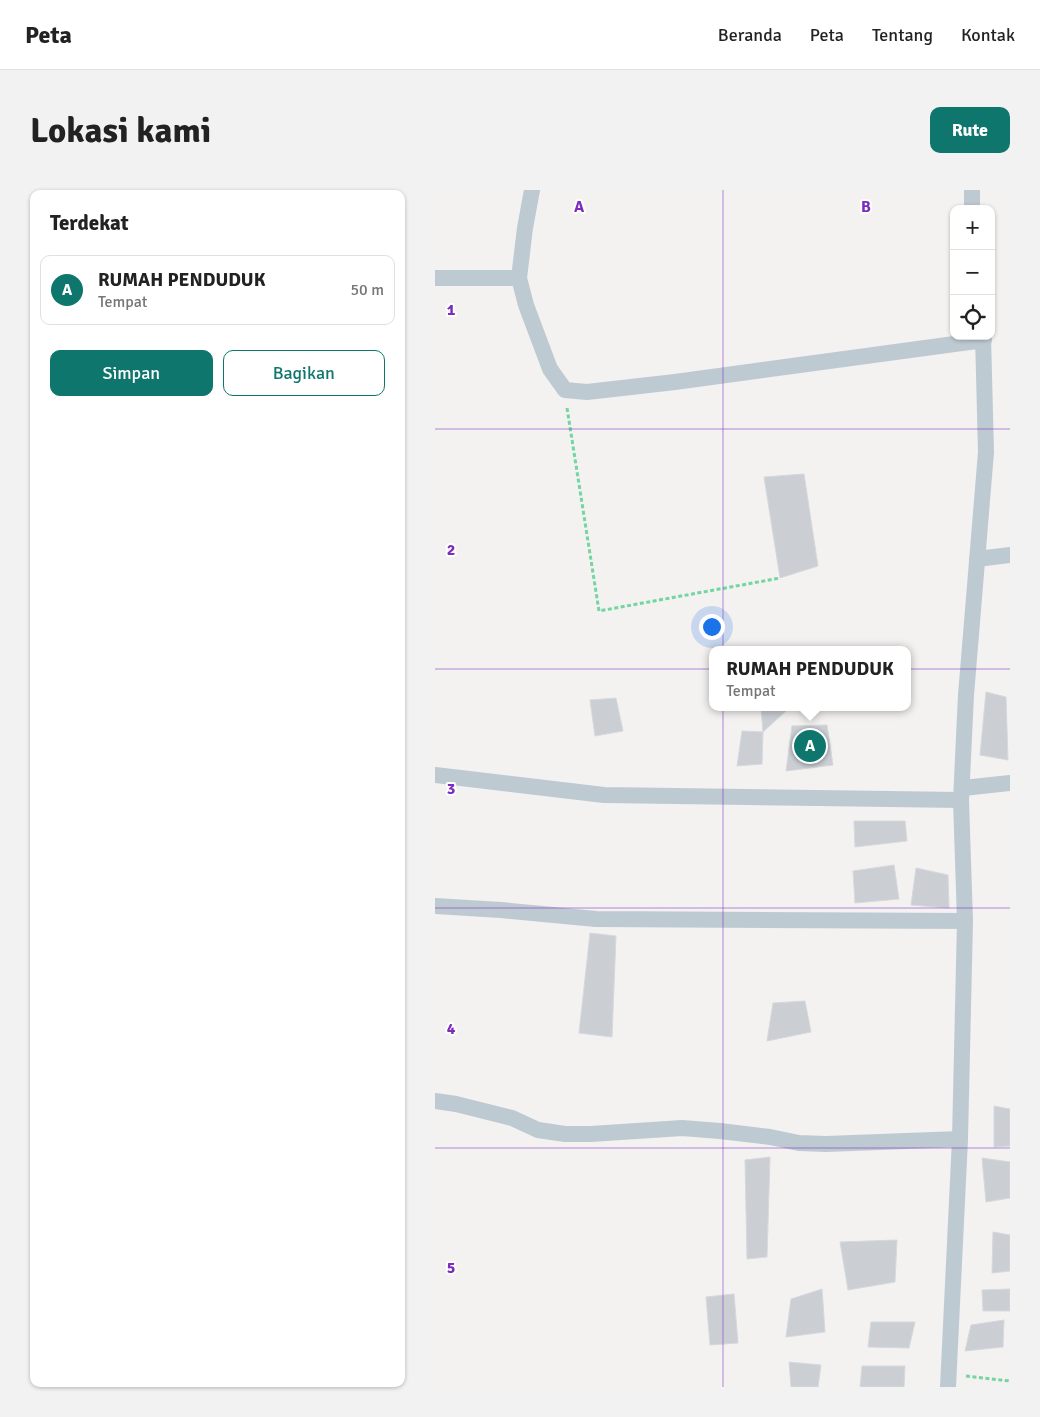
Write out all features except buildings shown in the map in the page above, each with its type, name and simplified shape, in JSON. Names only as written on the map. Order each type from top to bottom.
[{"type":"street","points":[[532,190],[519,278],[526,305],[551,369],[565,390],[587,392],[675,382],[970,340]]},
{"type":"street","points":[[972,190],[972,205]]},
{"type":"street","points":[[435,278],[519,278]]},
{"type":"street","points":[[948,1381],[960,1139],[965,921],[962,794],[967,694],[986,452],[984,340]]},
{"type":"street","points":[[977,559],[1010,555]]},
{"type":"street","points":[[435,776],[604,794],[962,794],[1010,783]]},
{"type":"street","points":[[435,906],[596,919],[965,921]]},
{"type":"street","points":[[435,1101],[456,1104],[512,1118],[538,1130],[565,1134],[682,1128],[720,1130],[799,1143],[826,1144],[960,1139]]},
{"type":"path","points":[[565,390],[599,611],[780,578]]},
{"type":"path","points":[[948,1381],[1010,1381]]},
{"type":"place","name":"RUMAH PENDUDUK","points":[[810,746]]}]
